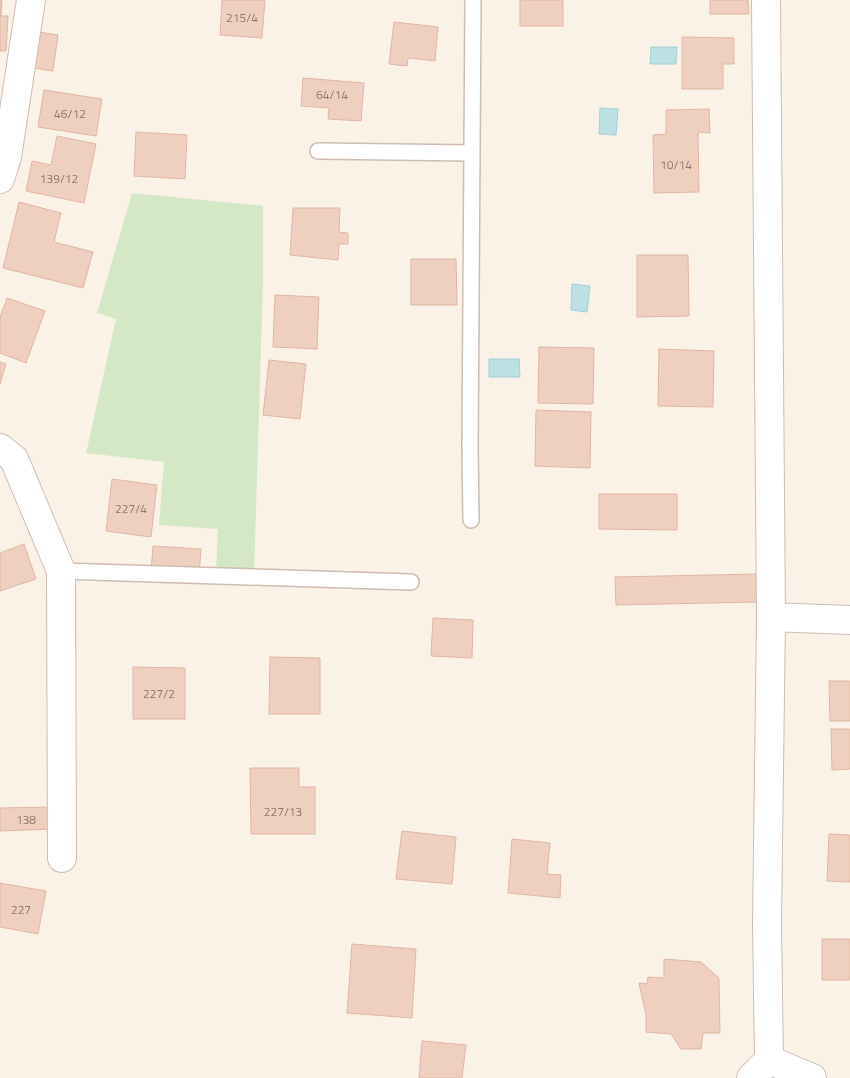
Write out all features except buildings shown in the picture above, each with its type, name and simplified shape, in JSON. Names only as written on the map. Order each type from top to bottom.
[{"type":"street","points":[[2,165],[31,0]]},
{"type":"street","points":[[766,0],[771,617],[767,924],[760,1069],[812,1078]]},
{"type":"street","points":[[0,448],[14,459],[60,571],[62,858]]},
{"type":"street","points":[[771,617],[850,620]]},
{"type":"lane","points":[[471,520],[473,0]]},
{"type":"lane","points":[[318,151],[472,153]]},
{"type":"lane","points":[[60,571],[411,582]]},
{"type":"green space","points":[[132,193],[263,206],[263,282],[254,576],[216,571],[218,529],[159,525],[164,462],[86,453],[116,319],[97,313]]},
{"type":"water","points":[[651,47],[677,47],[676,64],[650,64]]},
{"type":"water","points":[[600,108],[618,109],[616,135],[599,134]]},
{"type":"water","points":[[572,284],[590,286],[587,312],[571,310]]},
{"type":"water","points":[[489,359],[519,359],[520,377],[489,377]]}]
